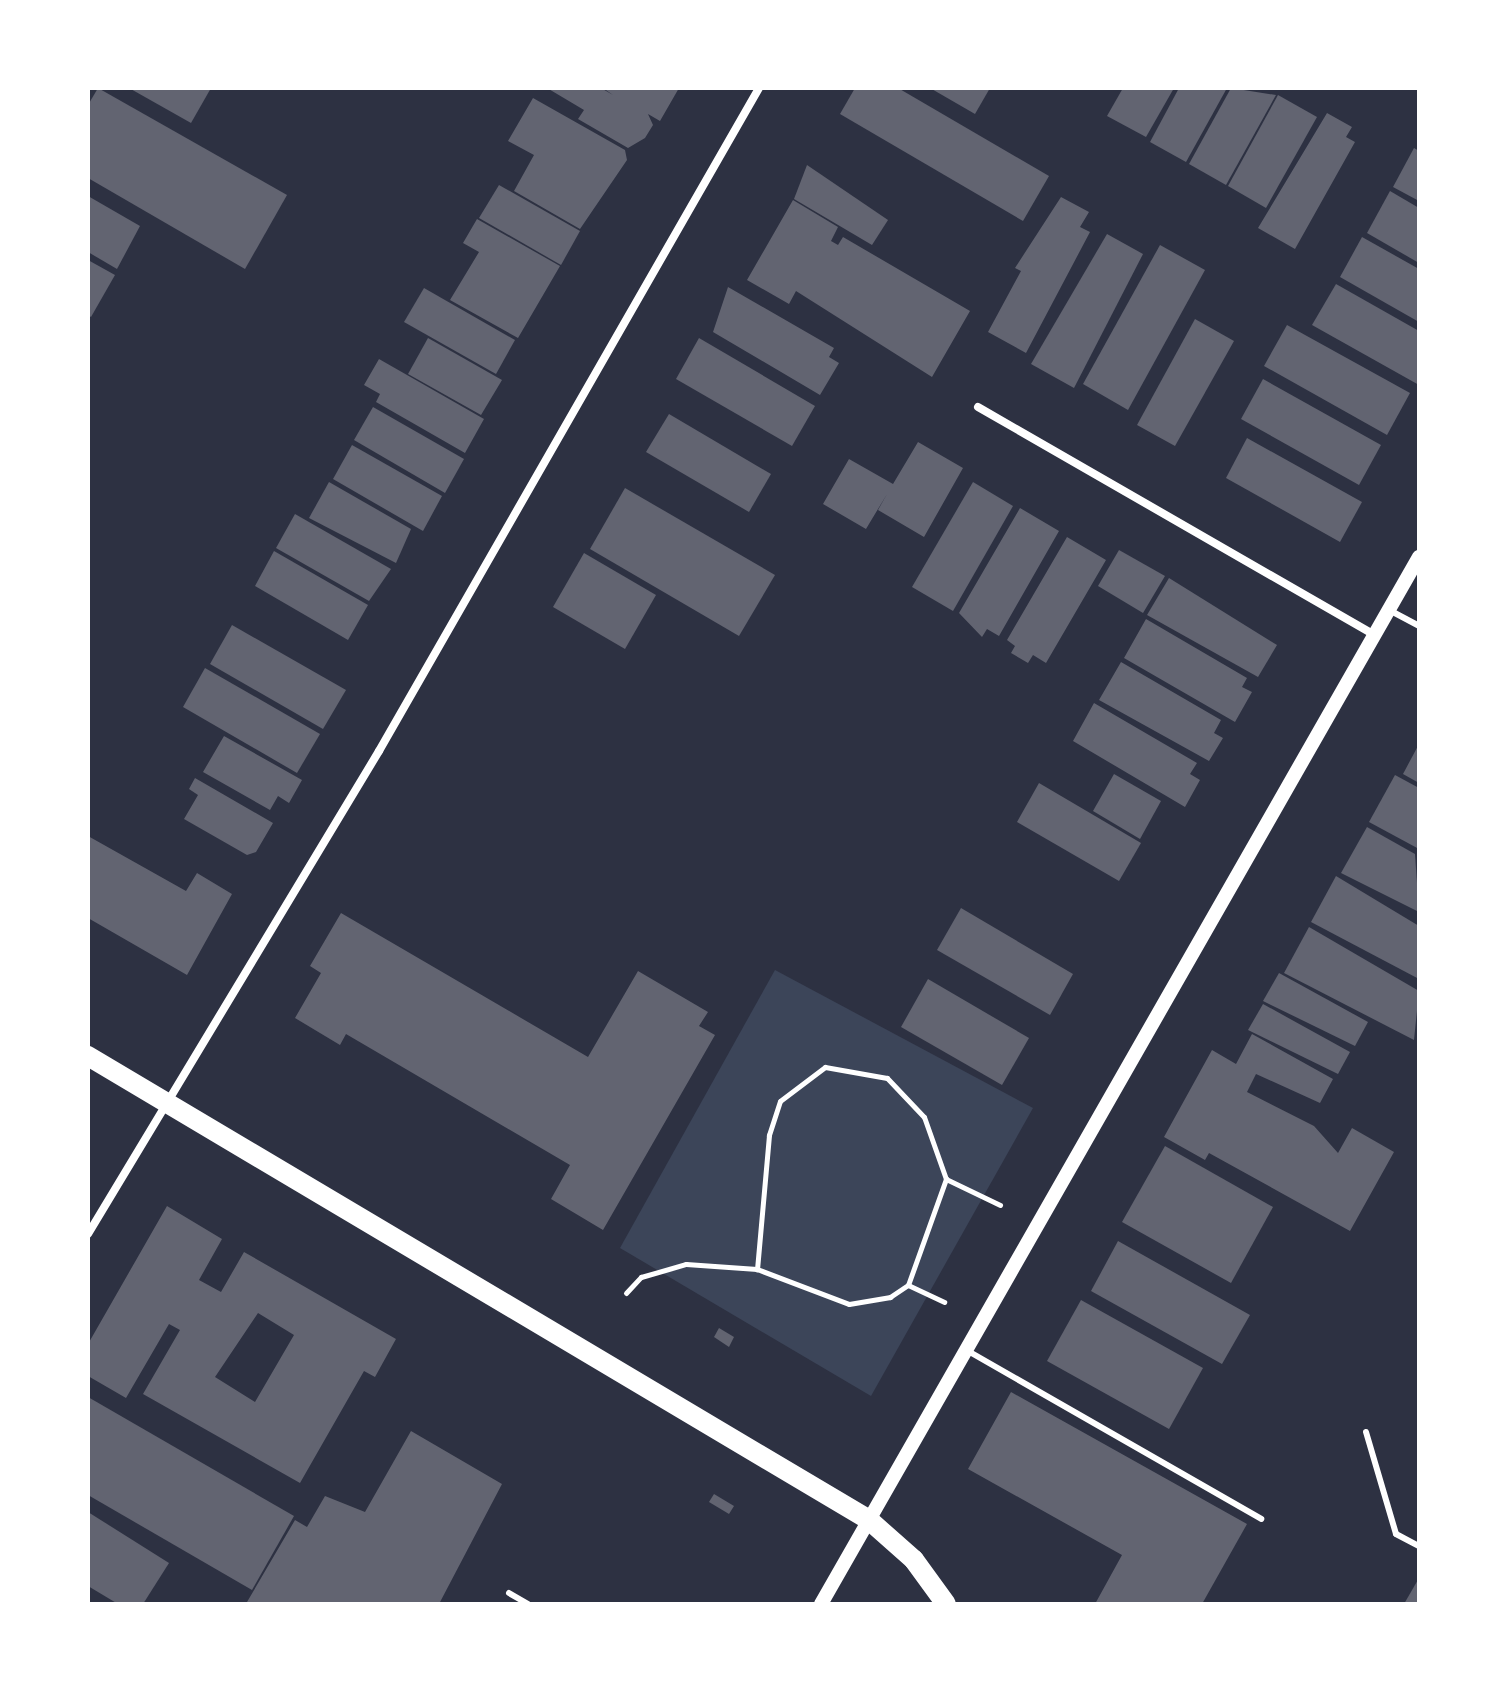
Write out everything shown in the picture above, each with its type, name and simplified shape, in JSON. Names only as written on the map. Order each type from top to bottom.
[{"type":"main road","points":[[88,1056],[166,1099],[869,1520],[914,1560],[946,1604]]},
{"type":"street","points":[[88,1234],[166,1099],[379,751],[759,88]]},
{"type":"street","points":[[978,407],[1372,634]]},
{"type":"street","points":[[821,1604],[1372,634],[1419,557]]},
{"type":"lane","points":[[1388,609],[1419,626]]},
{"type":"lane","points":[[965,1349],[1261,1519]]},
{"type":"lane","points":[[1366,1432],[1396,1534],[1419,1546]]},
{"type":"lane","points":[[509,1593],[528,1604]]},
{"type":"path","points":[[626,1293],[641,1277],[686,1264],[757,1269],[849,1304],[890,1297],[908,1285],[946,1179],[924,1117],[887,1078],[825,1067],[780,1101],[769,1135],[757,1269]]},
{"type":"path","points":[[946,1179],[1000,1205]]},
{"type":"path","points":[[908,1285],[944,1302]]},
{"type":"shaded area","points":[[775,970],[1033,1108],[871,1396],[620,1248]]},
{"type":"building","points":[[98,88],[287,195],[245,269],[88,178],[88,105]]},
{"type":"building","points":[[129,88],[211,88],[191,123]]},
{"type":"building","points":[[547,88],[601,88],[613,95],[603,88],[679,88],[660,121],[648,114],[653,125],[645,138],[628,148],[578,119],[584,110]]},
{"type":"building","points":[[855,88],[898,88],[1049,176],[1023,221],[840,114]]},
{"type":"building","points":[[930,88],[990,88],[975,114]]},
{"type":"building","points":[[1123,88],[1174,88],[1146,137],[1107,116]]},
{"type":"building","points":[[1179,88],[1227,88],[1186,162],[1150,142]]},
{"type":"building","points":[[1231,88],[1276,95],[1226,185],[1189,164]]},
{"type":"building","points":[[1278,95],[1317,117],[1266,208],[1228,186]]},
{"type":"building","points":[[533,98],[625,150],[627,160],[580,229],[514,191],[534,155],[508,141]]},
{"type":"building","points":[[1327,113],[1352,127],[1346,137],[1355,142],[1295,249],[1258,228]]},
{"type":"building","points":[[1414,148],[1419,151],[1419,201],[1393,187]]},
{"type":"building","points":[[807,165],[888,220],[872,245],[794,199]]},
{"type":"building","points":[[499,185],[580,231],[561,265],[479,218]]},
{"type":"building","points":[[1390,191],[1419,208],[1419,263],[1367,233]]},
{"type":"building","points":[[88,196],[140,226],[117,269],[88,252]]},
{"type":"building","points":[[1061,197],[1089,212],[1080,227],[1090,232],[1026,353],[988,332],[1021,271],[1015,268]]},
{"type":"building","points":[[793,200],[838,227],[831,241],[838,245],[843,237],[970,311],[932,377],[796,291],[789,304],[747,280]]},
{"type":"building","points":[[477,219],[560,266],[518,338],[450,300],[479,252],[463,243]]},
{"type":"building","points":[[1107,234],[1143,254],[1074,388],[1031,364]]},
{"type":"building","points":[[1362,237],[1419,269],[1419,322],[1340,277]]},
{"type":"building","points":[[1160,245],[1205,270],[1128,410],[1083,384]]},
{"type":"building","points":[[88,260],[115,275],[91,317],[88,315]]},
{"type":"building","points":[[1336,284],[1419,331],[1419,385],[1312,325]]},
{"type":"building","points":[[728,287],[834,348],[829,357],[839,363],[820,395],[713,332]]},
{"type":"building","points":[[424,288],[515,340],[496,374],[404,322]]},
{"type":"building","points":[[1195,319],[1234,341],[1175,446],[1137,425]]},
{"type":"building","points":[[1287,325],[1410,393],[1387,435],[1264,366]]},
{"type":"building","points":[[428,338],[502,380],[481,415],[408,374]]},
{"type":"building","points":[[699,338],[815,406],[792,446],[676,379]]},
{"type":"building","points":[[379,359],[484,419],[465,453],[376,402],[380,394],[364,385]]},
{"type":"building","points":[[1263,379],[1381,445],[1359,485],[1241,419]]},
{"type":"building","points":[[373,407],[464,459],[445,493],[354,440]]},
{"type":"building","points":[[669,414],[771,474],[749,512],[646,452]]},
{"type":"building","points":[[1247,438],[1362,502],[1340,542],[1226,478]]},
{"type":"building","points":[[918,442],[963,468],[924,537],[878,510],[887,494],[866,529],[823,504],[849,459],[893,484]]},
{"type":"building","points":[[352,445],[442,496],[423,531],[333,479]]},
{"type":"building","points":[[329,482],[411,529],[396,563],[309,518]]},
{"type":"building","points":[[973,482],[1013,506],[953,611],[912,587]]},
{"type":"building","points":[[625,488],[775,575],[739,636],[590,549]]},
{"type":"building","points":[[1020,508],[1059,531],[999,636],[987,629],[982,637],[959,613]]},
{"type":"building","points":[[295,514],[391,569],[369,601],[276,548]]},
{"type":"building","points":[[1067,537],[1106,560],[1046,663],[1033,655],[1028,663],[1011,653],[1015,646],[1007,640]]},
{"type":"building","points":[[1119,550],[1165,576],[1143,613],[1098,586]]},
{"type":"building","points":[[274,551],[368,605],[348,640],[255,586]]},
{"type":"building","points":[[584,553],[656,595],[625,649],[553,607]]},
{"type":"building","points":[[1169,578],[1277,645],[1258,677],[1147,615]]},
{"type":"building","points":[[1146,619],[1247,678],[1242,687],[1252,692],[1235,722],[1124,658]]},
{"type":"building","points":[[232,625],[346,690],[323,729],[210,664]]},
{"type":"building","points":[[1121,662],[1221,720],[1214,733],[1223,738],[1209,761],[1099,700]]},
{"type":"building","points":[[205,668],[320,734],[297,773],[183,707]]},
{"type":"building","points":[[1094,703],[1197,763],[1190,774],[1200,780],[1185,807],[1073,741]]},
{"type":"building","points":[[224,736],[302,780],[289,803],[278,796],[270,810],[203,772]]},
{"type":"building","points":[[1419,744],[1419,783],[1403,774]]},
{"type":"building","points":[[1114,774],[1161,801],[1140,839],[1093,811]]},
{"type":"building","points":[[1395,775],[1419,788],[1419,849],[1369,822]]},
{"type":"building","points":[[195,778],[273,823],[256,852],[247,855],[184,819],[198,795],[189,789]]},
{"type":"building","points":[[1039,783],[1141,843],[1119,881],[1017,822]]},
{"type":"building","points":[[1367,827],[1415,854],[1419,912],[1341,873]]},
{"type":"building","points":[[88,836],[186,891],[197,873],[232,894],[187,975],[88,918]]},
{"type":"building","points":[[1336,876],[1419,926],[1419,979],[1311,922]]},
{"type":"building","points":[[961,908],[1073,974],[1050,1015],[937,950]]},
{"type":"building","points":[[341,913],[588,1057],[638,971],[708,1012],[699,1026],[715,1035],[603,1230],[551,1199],[570,1165],[346,1034],[340,1045],[295,1018],[321,973],[310,966]]},
{"type":"building","points":[[1309,927],[1419,991],[1414,1040],[1284,973]]},
{"type":"building","points":[[1279,973],[1368,1022],[1355,1046],[1263,1001]]},
{"type":"building","points":[[928,979],[1029,1038],[1002,1085],[901,1027]]},
{"type":"building","points":[[1263,1004],[1350,1052],[1338,1074],[1248,1030]]},
{"type":"building","points":[[1252,1034],[1333,1079],[1320,1103],[1256,1074],[1247,1092],[1314,1126],[1338,1153],[1352,1128],[1394,1152],[1350,1231],[1209,1153],[1205,1160],[1164,1137],[1212,1050],[1236,1064]]},
{"type":"building","points":[[1165,1146],[1273,1207],[1231,1283],[1122,1222]]},
{"type":"building","points":[[167,1206],[222,1239],[199,1280],[221,1292],[244,1252],[396,1339],[375,1377],[364,1371],[300,1483],[143,1394],[180,1330],[169,1324],[126,1398],[88,1376],[88,1344]],"holes":[[[258,1313],[294,1335],[255,1402],[215,1377]]]},
{"type":"building","points":[[1118,1241],[1250,1315],[1222,1364],[1091,1291]]},
{"type":"building","points":[[1081,1300],[1203,1368],[1169,1429],[1047,1361]]},
{"type":"building","points":[[719,1328],[734,1337],[729,1347],[714,1337]]},
{"type":"building","points":[[1011,1392],[1247,1524],[1202,1604],[1095,1604],[1122,1555],[968,1469]]},
{"type":"building","points":[[88,1397],[294,1516],[252,1590],[88,1495]]},
{"type":"building","points":[[411,1431],[502,1484],[439,1604],[247,1602],[295,1520],[307,1527],[325,1496],[365,1512]]},
{"type":"building","points":[[714,1494],[734,1506],[729,1514],[709,1502]]},
{"type":"building","points":[[88,1512],[169,1563],[143,1604],[118,1604],[88,1586]]},
{"type":"building","points":[[1419,1578],[1419,1604],[1404,1604]]}]
